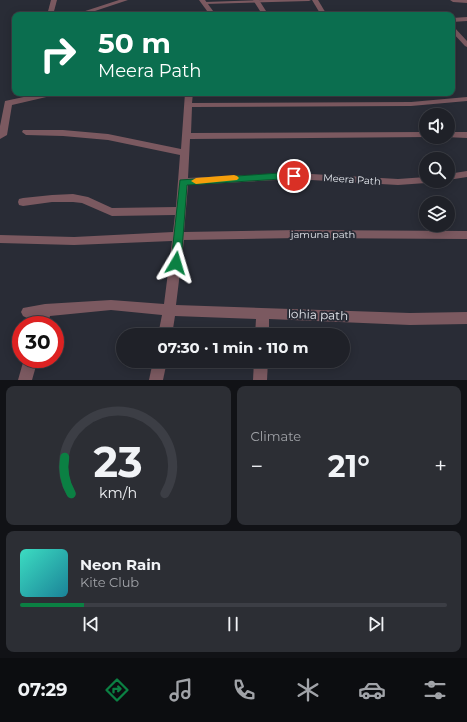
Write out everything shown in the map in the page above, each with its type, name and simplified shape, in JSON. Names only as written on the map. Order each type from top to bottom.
[{"type":"street","points":[[51,12],[54,0]]},
{"type":"street","points":[[86,12],[125,0]]},
{"type":"street","points":[[315,0],[322,12]]},
{"type":"street","points":[[453,0],[467,1]]},
{"type":"street","points":[[256,1],[263,12]]},
{"type":"street","points":[[204,2],[211,12]]},
{"type":"street","points":[[455,20],[467,19]]},
{"type":"street","points":[[455,31],[467,45]]},
{"type":"street","points":[[0,136],[3,136],[8,103],[34,96]]},
{"type":"street","points":[[166,328],[179,236],[189,96]]},
{"type":"street","points":[[436,96],[440,101]]},
{"type":"street","points":[[188,105],[365,105],[411,104],[467,99]]},
{"type":"street","points":[[26,132],[108,137],[185,153]]},
{"type":"street","points":[[186,136],[419,135]]},
{"type":"street","points":[[455,135],[467,135]]},
{"type":"street","points":[[455,176],[467,174]]},
{"type":"street","name":"Meera Path","points":[[183,182],[294,176],[398,182],[419,180]]},
{"type":"street","points":[[23,202],[64,197],[78,198],[103,210],[112,212],[181,211]]},
{"type":"street","name":"jamuna path","points":[[0,240],[74,241],[179,236],[299,234],[467,235]]},
{"type":"street","name":"lohia path","points":[[27,312],[111,306],[170,310],[410,319],[467,318]]},
{"type":"street","points":[[43,316],[45,310]]},
{"type":"street","points":[[262,328],[263,313]]},
{"type":"street","points":[[25,380],[28,368]]},
{"type":"street","points":[[156,380],[159,368]]},
{"type":"street","points":[[260,380],[261,368]]},
{"type":"lane","points":[[204,2],[309,0]]},
{"type":"slow traffic","points":[[196,181],[234,178]]},
{"type":"route","points":[[176,263],[183,182],[294,176]]}]
